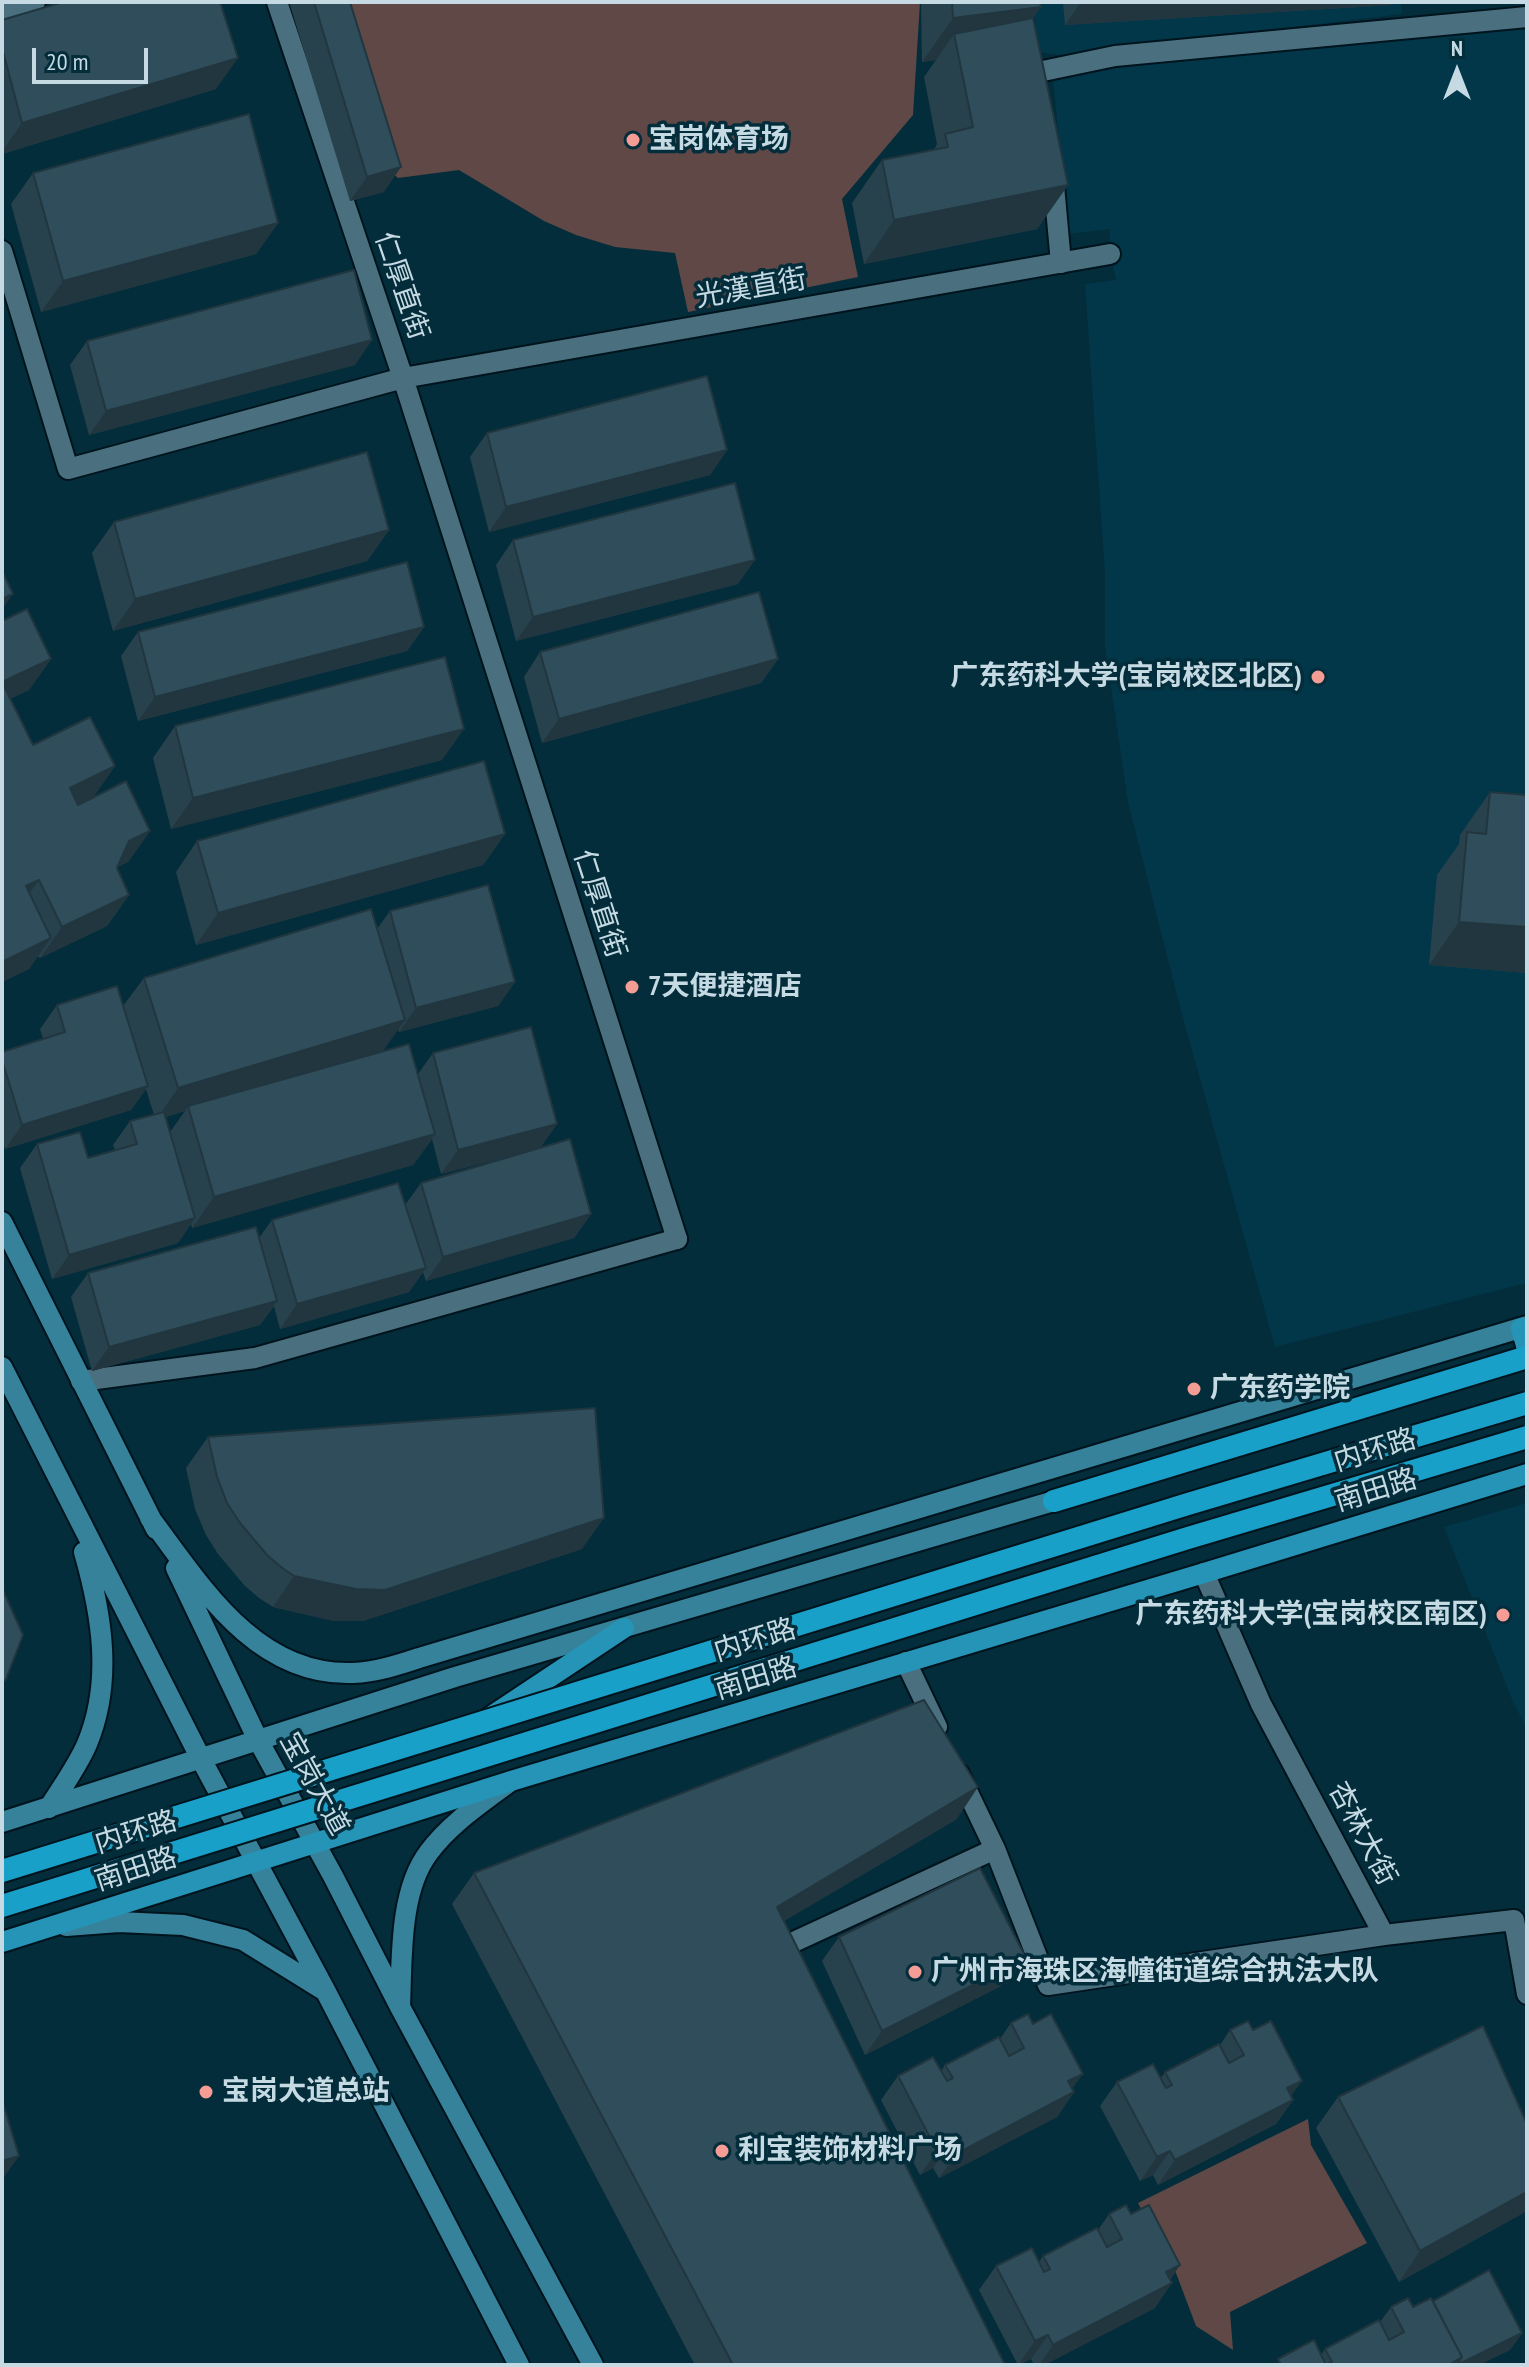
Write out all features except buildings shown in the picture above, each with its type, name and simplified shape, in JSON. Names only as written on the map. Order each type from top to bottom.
[{"type":"highway","points":[[1054,1501],[1527,1357]]},
{"type":"highway","name":"内环路","points":[[2,1872],[1188,1504],[1527,1404]]},
{"type":"highway","name":"内环路","points":[[2,1906],[1173,1542],[1527,1437]]},
{"type":"main road","name":"宝岗大道","points":[[2,1222],[196,1607],[258,1740],[593,2365]]},
{"type":"main road","points":[[150,1518],[228,1619],[250,1638],[283,1659],[316,1670],[352,1673],[384,1669],[1524,1327],[1527,1349]]},
{"type":"main road","points":[[2,1367],[201,1759],[325,1990],[519,2365]]},
{"type":"main road","name":"南田路","points":[[2,1872],[1527,1404]]},
{"type":"main road","name":"南田路","points":[[2,1942],[511,1781],[1527,1474]]},
{"type":"main road","points":[[2,1822],[455,1677],[1054,1501]]},
{"type":"main road","points":[[49,1808],[86,1745],[102,1684],[97,1597],[71,1506]]},
{"type":"main road","points":[[446,1650],[624,1628]]},
{"type":"main road","points":[[474,1727],[624,1628]]},
{"type":"main road","points":[[400,2007],[406,1920],[411,1893],[428,1854],[466,1815],[511,1781]]},
{"type":"main road","points":[[46,1928],[119,1922],[183,1925],[243,1940],[325,1990]]},
{"type":"street","points":[[2,12],[35,2]]},
{"type":"street","name":"仁厚直街","points":[[81,1381],[255,1358],[677,1239],[403,378],[277,2]]},
{"type":"street","points":[[1024,54],[1044,79],[1115,56],[1527,17]]},
{"type":"street","points":[[1051,160],[1061,263]]},
{"type":"street","name":"光漢直街","points":[[2,251],[68,469],[403,378],[1110,254]]},
{"type":"street","name":"杏林大街","points":[[1204,1573],[1261,1704],[1384,1935]]},
{"type":"street","points":[[906,1662],[995,1849],[1048,1985],[1384,1935],[1514,1920],[1527,1994]]},
{"type":"street","points":[[798,1975],[785,1946],[995,1849]]},
{"type":"shaded area","name":"宝岗体育场","points":[[333,2],[920,2],[913,115],[842,199],[858,277],[688,312],[675,253],[615,247],[576,235],[544,221],[459,170],[398,178],[382,164]]},
{"type":"shaded area","points":[[1034,2],[1401,2],[1402,14],[1059,55],[1037,52]]},
{"type":"shaded area","name":"广东药科大学(宝岗校区北区)","points":[[1527,21],[1527,1283],[1275,1347],[1181,1011],[1128,802],[1105,646],[1105,574],[1085,284],[1116,280],[1110,254],[1110,229],[1068,234],[1053,78],[1116,68]]},
{"type":"shaded area","name":"广东药科大学(宝岗校区南区)","points":[[1527,1503],[1527,1728],[1513,1702],[1444,1527]]},
{"type":"shaded area","points":[[1308,2119],[1311,2145],[1367,2243],[1230,2312],[1233,2350],[1196,2326],[1176,2273],[1138,2203]]},
{"type":"place","name":"宝岗体育场","points":[[633,140]]},
{"type":"place","name":"广东药科大学(宝岗校区北区)","points":[[1318,677]]},
{"type":"place","name":"7天便捷酒店","points":[[632,987]]},
{"type":"place","name":"广东药学院","points":[[1194,1389]]},
{"type":"place","name":"广东药科大学(宝岗校区南区)","points":[[1503,1615]]},
{"type":"place","name":"广州市海珠区海幢街道综合执法大队","points":[[915,1972]]},
{"type":"place","name":"宝岗大道总站","points":[[206,2092]]},
{"type":"place","name":"利宝装饰材料广场","points":[[722,2151]]}]
